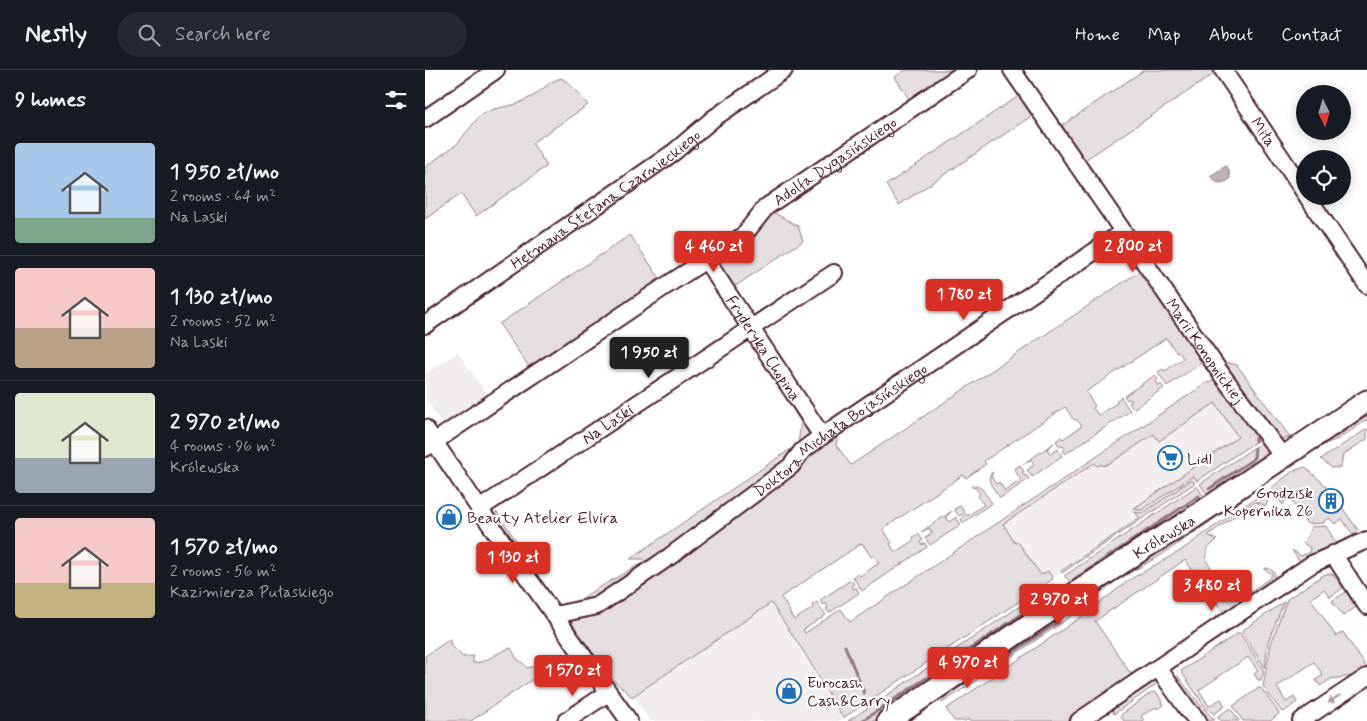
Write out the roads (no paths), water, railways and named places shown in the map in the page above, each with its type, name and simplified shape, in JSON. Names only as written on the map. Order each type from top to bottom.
[{"type":"main road","name":"Królewska","points":[[888,721],[1070,596],[1181,526],[1367,401]]},
{"type":"street","points":[[425,119],[496,70]]},
{"type":"street","name":"Hetmana Stefana Czarnieckiego","points":[[425,325],[673,152],[714,118],[784,70]]},
{"type":"street","name":"Adolfa Dygasińskiego","points":[[430,445],[743,236],[766,207],[968,70]]},
{"type":"street","name":"Marii Konopnickiej","points":[[1012,70],[1222,374],[1283,457]]},
{"type":"street","name":"Miła","points":[[1223,70],[1296,180]]},
{"type":"street","points":[[1313,205],[1367,285]]},
{"type":"street","name":"Doktora Michała Bojasińskiego","points":[[555,615],[594,608],[791,466],[802,451],[822,436],[1123,232]]},
{"type":"street","name":"Fryderyka Chopina","points":[[706,260],[822,436]]},
{"type":"street","name":"Na Laski","points":[[479,509],[834,273]]},
{"type":"street","points":[[425,428],[430,445],[479,509],[629,721]]},
{"type":"street","points":[[1079,721],[1312,564],[1367,540]]},
{"type":"street","points":[[1333,554],[1367,606]]},
{"type":"street","points":[[1159,668],[1188,710],[1198,721]]},
{"type":"street","points":[[1301,721],[1367,677]]},
{"type":"street","points":[[566,721],[608,692]]},
{"type":"waterway","points":[[1336,436],[1367,415]]},
{"type":"waterway","points":[[1209,489],[1252,460],[1255,448]]},
{"type":"waterway","points":[[1073,580],[1199,496]]},
{"type":"waterway","points":[[1145,560],[1163,548]]},
{"type":"waterway","points":[[862,721],[1055,592]]},
{"type":"waterway","points":[[985,671],[1058,622]]},
{"type":"waterway","points":[[845,646],[864,693]]},
{"type":"waterway","points":[[944,697],[971,678]]},
{"type":"waterway","points":[[908,721],[925,710]]},
{"type":"place","name":"Lidl","points":[[1170,458]]},
{"type":"place","name":"Grodzisk Kopernika 26","points":[[1331,501]]},
{"type":"place","name":"Beauty Atelier Elvira","points":[[449,517]]},
{"type":"place","name":"Eurocash Cash&Carry","points":[[789,691]]}]
